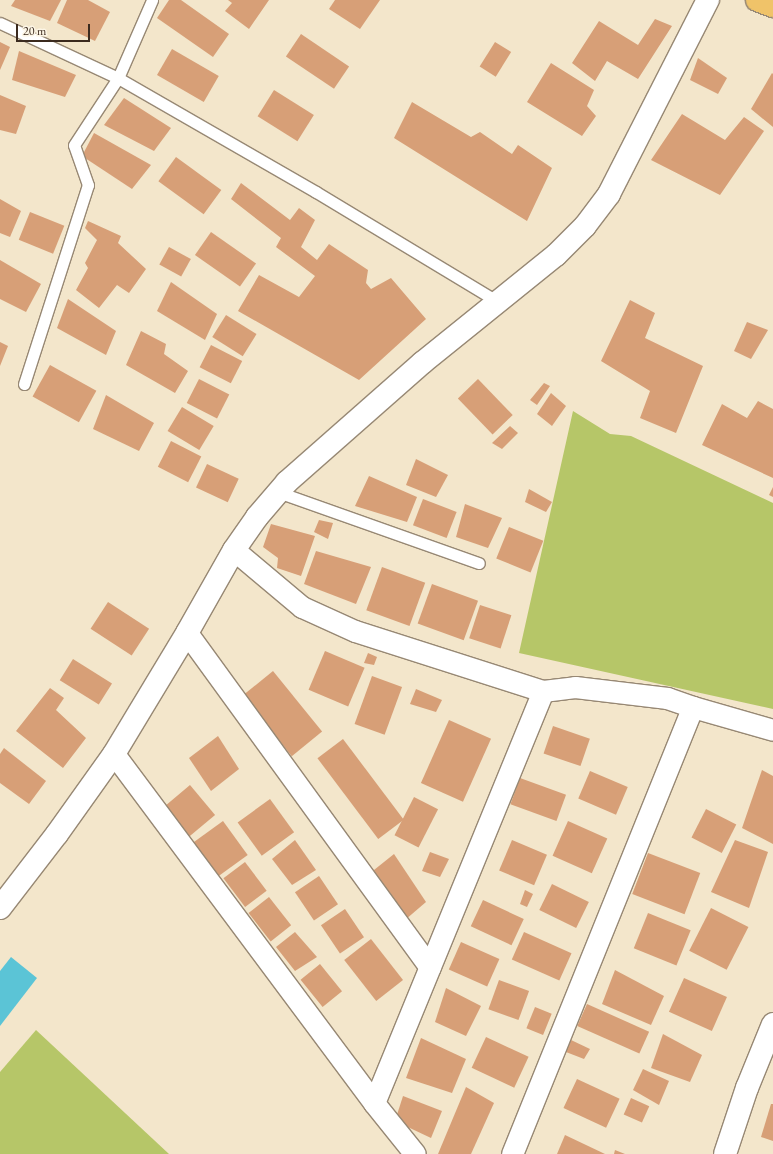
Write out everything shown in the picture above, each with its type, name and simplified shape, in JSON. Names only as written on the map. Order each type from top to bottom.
[{"type":"highway","points":[[757,0],[773,6]]},
{"type":"street","points":[[0,908],[57,834],[114,754],[187,633],[234,550],[257,517],[278,492],[338,436],[422,363],[556,255],[585,226],[609,194],[708,0]]},
{"type":"street","points":[[234,550],[302,607],[321,617],[355,630],[543,691],[575,687],[613,690],[667,698],[773,730]]},
{"type":"street","points":[[187,633],[430,967]]},
{"type":"street","points":[[374,1103],[543,691]]},
{"type":"street","points":[[512,1154],[693,707]]},
{"type":"street","points":[[114,754],[374,1103],[415,1154]]},
{"type":"street","points":[[726,1154],[747,1088],[773,1024]]},
{"type":"lane","points":[[24,384],[88,185],[74,144],[118,78],[152,0]]},
{"type":"lane","points":[[0,23],[118,78],[316,192],[498,302]]},
{"type":"lane","points":[[278,492],[479,562]]},
{"type":"green space","points":[[573,411],[610,434],[631,436],[773,503],[773,709],[519,653]]},
{"type":"green space","points":[[36,1030],[169,1154],[0,1154],[0,1072]]},
{"type":"water","points":[[11,957],[37,978],[0,1026],[0,971]]},
{"type":"building","points":[[15,0],[61,0],[50,21],[11,6]]},
{"type":"building","points":[[67,0],[88,0],[110,12],[95,41],[57,23]]},
{"type":"building","points":[[169,0],[181,0],[229,34],[213,57],[157,18]]},
{"type":"building","points":[[228,0],[269,0],[249,29],[225,11],[232,3]]},
{"type":"building","points":[[335,0],[380,0],[360,29],[329,9]]},
{"type":"building","points":[[655,19],[672,26],[638,79],[607,61],[595,81],[572,63],[599,21],[638,45]]},
{"type":"building","points":[[301,34],[349,66],[334,89],[286,56]]},
{"type":"building","points":[[0,42],[10,47],[0,70]]},
{"type":"building","points":[[495,42],[511,52],[496,77],[480,67]]},
{"type":"building","points":[[172,49],[219,76],[204,102],[157,75]]},
{"type":"building","points":[[19,51],[76,75],[65,97],[12,80]]},
{"type":"building","points":[[698,58],[727,78],[718,94],[690,80]]},
{"type":"building","points":[[551,63],[594,90],[587,106],[596,116],[582,136],[527,102]]},
{"type":"building","points":[[772,73],[773,74],[773,127],[751,109]]},
{"type":"building","points":[[274,90],[314,115],[297,141],[258,116]]},
{"type":"building","points":[[0,95],[26,106],[16,134],[0,130]]},
{"type":"building","points":[[124,98],[171,128],[154,151],[104,125]]},
{"type":"building","points":[[412,102],[471,137],[480,132],[512,154],[518,145],[552,168],[527,221],[394,138]]},
{"type":"building","points":[[682,114],[725,140],[744,117],[764,131],[720,195],[651,160]]},
{"type":"building","points":[[94,133],[151,165],[132,189],[82,156]]},
{"type":"building","points":[[176,157],[221,190],[204,214],[158,181]]},
{"type":"building","points":[[241,183],[290,220],[299,208],[315,220],[301,247],[317,260],[329,244],[368,270],[366,283],[371,289],[391,278],[426,319],[359,380],[238,311],[259,275],[299,297],[315,276],[276,247],[281,238],[231,199]]},
{"type":"building","points":[[0,199],[21,211],[10,237],[0,233]]},
{"type":"building","points":[[30,212],[64,226],[53,254],[19,240]]},
{"type":"building","points":[[88,221],[121,236],[118,243],[146,269],[129,293],[117,285],[99,308],[76,290],[88,268],[85,263],[97,240],[85,228]]},
{"type":"building","points":[[211,232],[256,264],[240,286],[195,255]]},
{"type":"building","points":[[169,247],[191,259],[181,277],[159,264]]},
{"type":"building","points":[[0,260],[41,284],[26,312],[0,299]]},
{"type":"building","points":[[171,282],[217,314],[205,340],[157,311]]},
{"type":"building","points":[[68,299],[116,331],[106,355],[57,328]]},
{"type":"building","points":[[630,300],[655,313],[645,338],[703,366],[676,433],[640,418],[650,391],[601,361]]},
{"type":"building","points":[[226,315],[257,334],[243,356],[212,337]]},
{"type":"building","points":[[747,322],[768,330],[751,359],[734,351]]},
{"type":"building","points":[[141,331],[166,344],[164,354],[188,371],[175,393],[126,365]]},
{"type":"building","points":[[0,342],[8,346],[0,366]]},
{"type":"building","points":[[211,345],[242,361],[231,383],[200,367]]},
{"type":"building","points":[[50,365],[96,391],[79,422],[33,396]]},
{"type":"building","points":[[199,379],[229,394],[217,418],[187,403]]},
{"type":"building","points":[[478,379],[513,415],[493,434],[458,398]]},
{"type":"building","points":[[544,383],[550,386],[537,405],[530,400]]},
{"type":"building","points":[[551,393],[566,406],[552,426],[537,414]]},
{"type":"building","points":[[106,395],[154,423],[139,451],[93,429]]},
{"type":"building","points":[[758,401],[773,409],[773,478],[702,445],[722,404],[747,418]]},
{"type":"building","points":[[182,407],[214,426],[199,450],[168,431]]},
{"type":"building","points":[[510,426],[518,433],[502,449],[492,443]]},
{"type":"building","points":[[171,441],[201,456],[188,482],[158,467]]},
{"type":"building","points":[[416,459],[448,475],[436,497],[406,485]]},
{"type":"building","points":[[207,464],[239,479],[228,502],[196,488]]},
{"type":"building","points":[[369,476],[417,497],[407,522],[355,506]]},
{"type":"building","points":[[773,487],[773,497],[769,495]]},
{"type":"building","points":[[529,489],[552,502],[546,512],[525,502]]},
{"type":"building","points":[[423,499],[457,512],[447,538],[413,525]]},
{"type":"building","points":[[465,504],[502,518],[488,548],[456,537]]},
{"type":"building","points":[[319,520],[333,523],[328,539],[314,532]]},
{"type":"building","points":[[271,524],[315,536],[301,576],[277,568],[278,558],[263,547]]},
{"type":"building","points":[[509,527],[543,541],[531,572],[496,559]]},
{"type":"building","points":[[316,551],[371,567],[356,604],[304,584]]},
{"type":"building","points":[[382,567],[425,583],[409,626],[366,610]]},
{"type":"building","points":[[432,584],[478,601],[464,640],[418,623]]},
{"type":"building","points":[[108,602],[149,629],[132,656],[91,629]]},
{"type":"building","points":[[480,605],[511,615],[501,648],[469,638]]},
{"type":"building","points":[[325,651],[365,668],[348,706],[309,690]]},
{"type":"building","points":[[368,653],[377,657],[374,665],[364,663]]},
{"type":"building","points":[[73,659],[112,683],[99,705],[60,680]]},
{"type":"building","points":[[273,671],[322,732],[292,756],[243,696]]},
{"type":"building","points":[[372,676],[402,687],[385,735],[355,724]]},
{"type":"building","points":[[50,688],[64,698],[56,710],[86,738],[63,768],[16,731]]},
{"type":"building","points":[[416,689],[442,700],[436,712],[410,704]]},
{"type":"building","points":[[449,720],[491,739],[463,802],[421,783]]},
{"type":"building","points":[[553,726],[590,739],[580,766],[544,753]]},
{"type":"building","points":[[218,736],[239,769],[211,791],[189,758]]},
{"type":"building","points":[[343,739],[404,820],[378,839],[317,758]]},
{"type":"building","points":[[4,748],[46,781],[29,804],[0,783],[0,754]]},
{"type":"building","points":[[762,770],[773,776],[773,844],[742,828]]},
{"type":"building","points":[[590,771],[628,787],[616,815],[578,799]]},
{"type":"building","points":[[520,778],[566,795],[556,821],[510,804]]},
{"type":"building","points":[[190,785],[215,815],[187,838],[162,808]]},
{"type":"building","points":[[414,797],[438,809],[419,848],[394,835]]},
{"type":"building","points":[[270,799],[294,832],[262,856],[238,823]]},
{"type":"building","points":[[706,809],[736,824],[722,853],[691,838]]},
{"type":"building","points":[[223,821],[248,855],[217,877],[192,843]]},
{"type":"building","points":[[568,821],[607,838],[592,873],[553,856]]},
{"type":"building","points":[[295,840],[316,870],[292,885],[272,859]]},
{"type":"building","points":[[512,840],[547,855],[534,885],[499,870]]},
{"type":"building","points":[[735,840],[768,852],[749,908],[711,892]]},
{"type":"building","points":[[430,852],[449,859],[440,877],[422,871]]},
{"type":"building","points":[[648,853],[700,873],[685,914],[632,894]]},
{"type":"building","points":[[394,854],[426,902],[405,920],[369,874]]},
{"type":"building","points":[[245,862],[267,891],[245,907],[223,878]]},
{"type":"building","points":[[319,876],[338,904],[314,920],[295,892]]},
{"type":"building","points":[[552,884],[589,902],[576,928],[539,910]]},
{"type":"building","points":[[525,890],[533,894],[527,907],[520,904]]},
{"type":"building","points":[[269,897],[291,925],[271,941],[249,913]]},
{"type":"building","points":[[483,900],[524,919],[512,945],[471,926]]},
{"type":"building","points":[[711,908],[748,927],[727,970],[689,951]]},
{"type":"building","points":[[345,909],[364,937],[340,953],[321,925]]},
{"type":"building","points":[[648,913],[691,930],[676,965],[634,948]]},
{"type":"building","points":[[295,932],[317,957],[295,971],[276,947]]},
{"type":"building","points":[[524,932],[572,953],[559,981],[512,959]]},
{"type":"building","points":[[371,939],[403,980],[376,1001],[344,960]]},
{"type":"building","points":[[461,942],[499,959],[487,986],[449,969]]},
{"type":"building","points":[[320,964],[342,991],[323,1007],[301,980]]},
{"type":"building","points":[[615,970],[664,996],[651,1025],[602,1004]]},
{"type":"building","points":[[684,978],[727,997],[712,1031],[669,1012]]},
{"type":"building","points":[[499,980],[529,991],[518,1020],[488,1009]]},
{"type":"building","points":[[446,988],[481,1006],[466,1036],[435,1022]]},
{"type":"building","points":[[587,1004],[649,1032],[639,1054],[577,1026]]},
{"type":"building","points":[[535,1007],[552,1014],[543,1035],[526,1028]]},
{"type":"building","points":[[663,1034],[702,1055],[690,1082],[651,1068]]},
{"type":"building","points":[[486,1037],[529,1057],[514,1088],[472,1068]]},
{"type":"building","points":[[421,1038],[466,1059],[452,1093],[406,1078]]},
{"type":"building","points":[[571,1040],[590,1049],[584,1059],[566,1052]]},
{"type":"building","points":[[643,1069],[669,1081],[659,1105],[633,1090]]},
{"type":"building","points":[[577,1079],[620,1099],[606,1128],[563,1108]]},
{"type":"building","points":[[466,1087],[494,1103],[471,1154],[438,1154]]},
{"type":"building","points":[[403,1096],[442,1111],[431,1138],[395,1121]]},
{"type":"building","points":[[631,1098],[649,1106],[642,1123],[624,1114]]},
{"type":"building","points":[[771,1104],[773,1104],[773,1141],[761,1137]]},
{"type":"building","points":[[565,1135],[605,1154],[557,1154]]},
{"type":"building","points":[[615,1150],[625,1154],[614,1154]]}]
